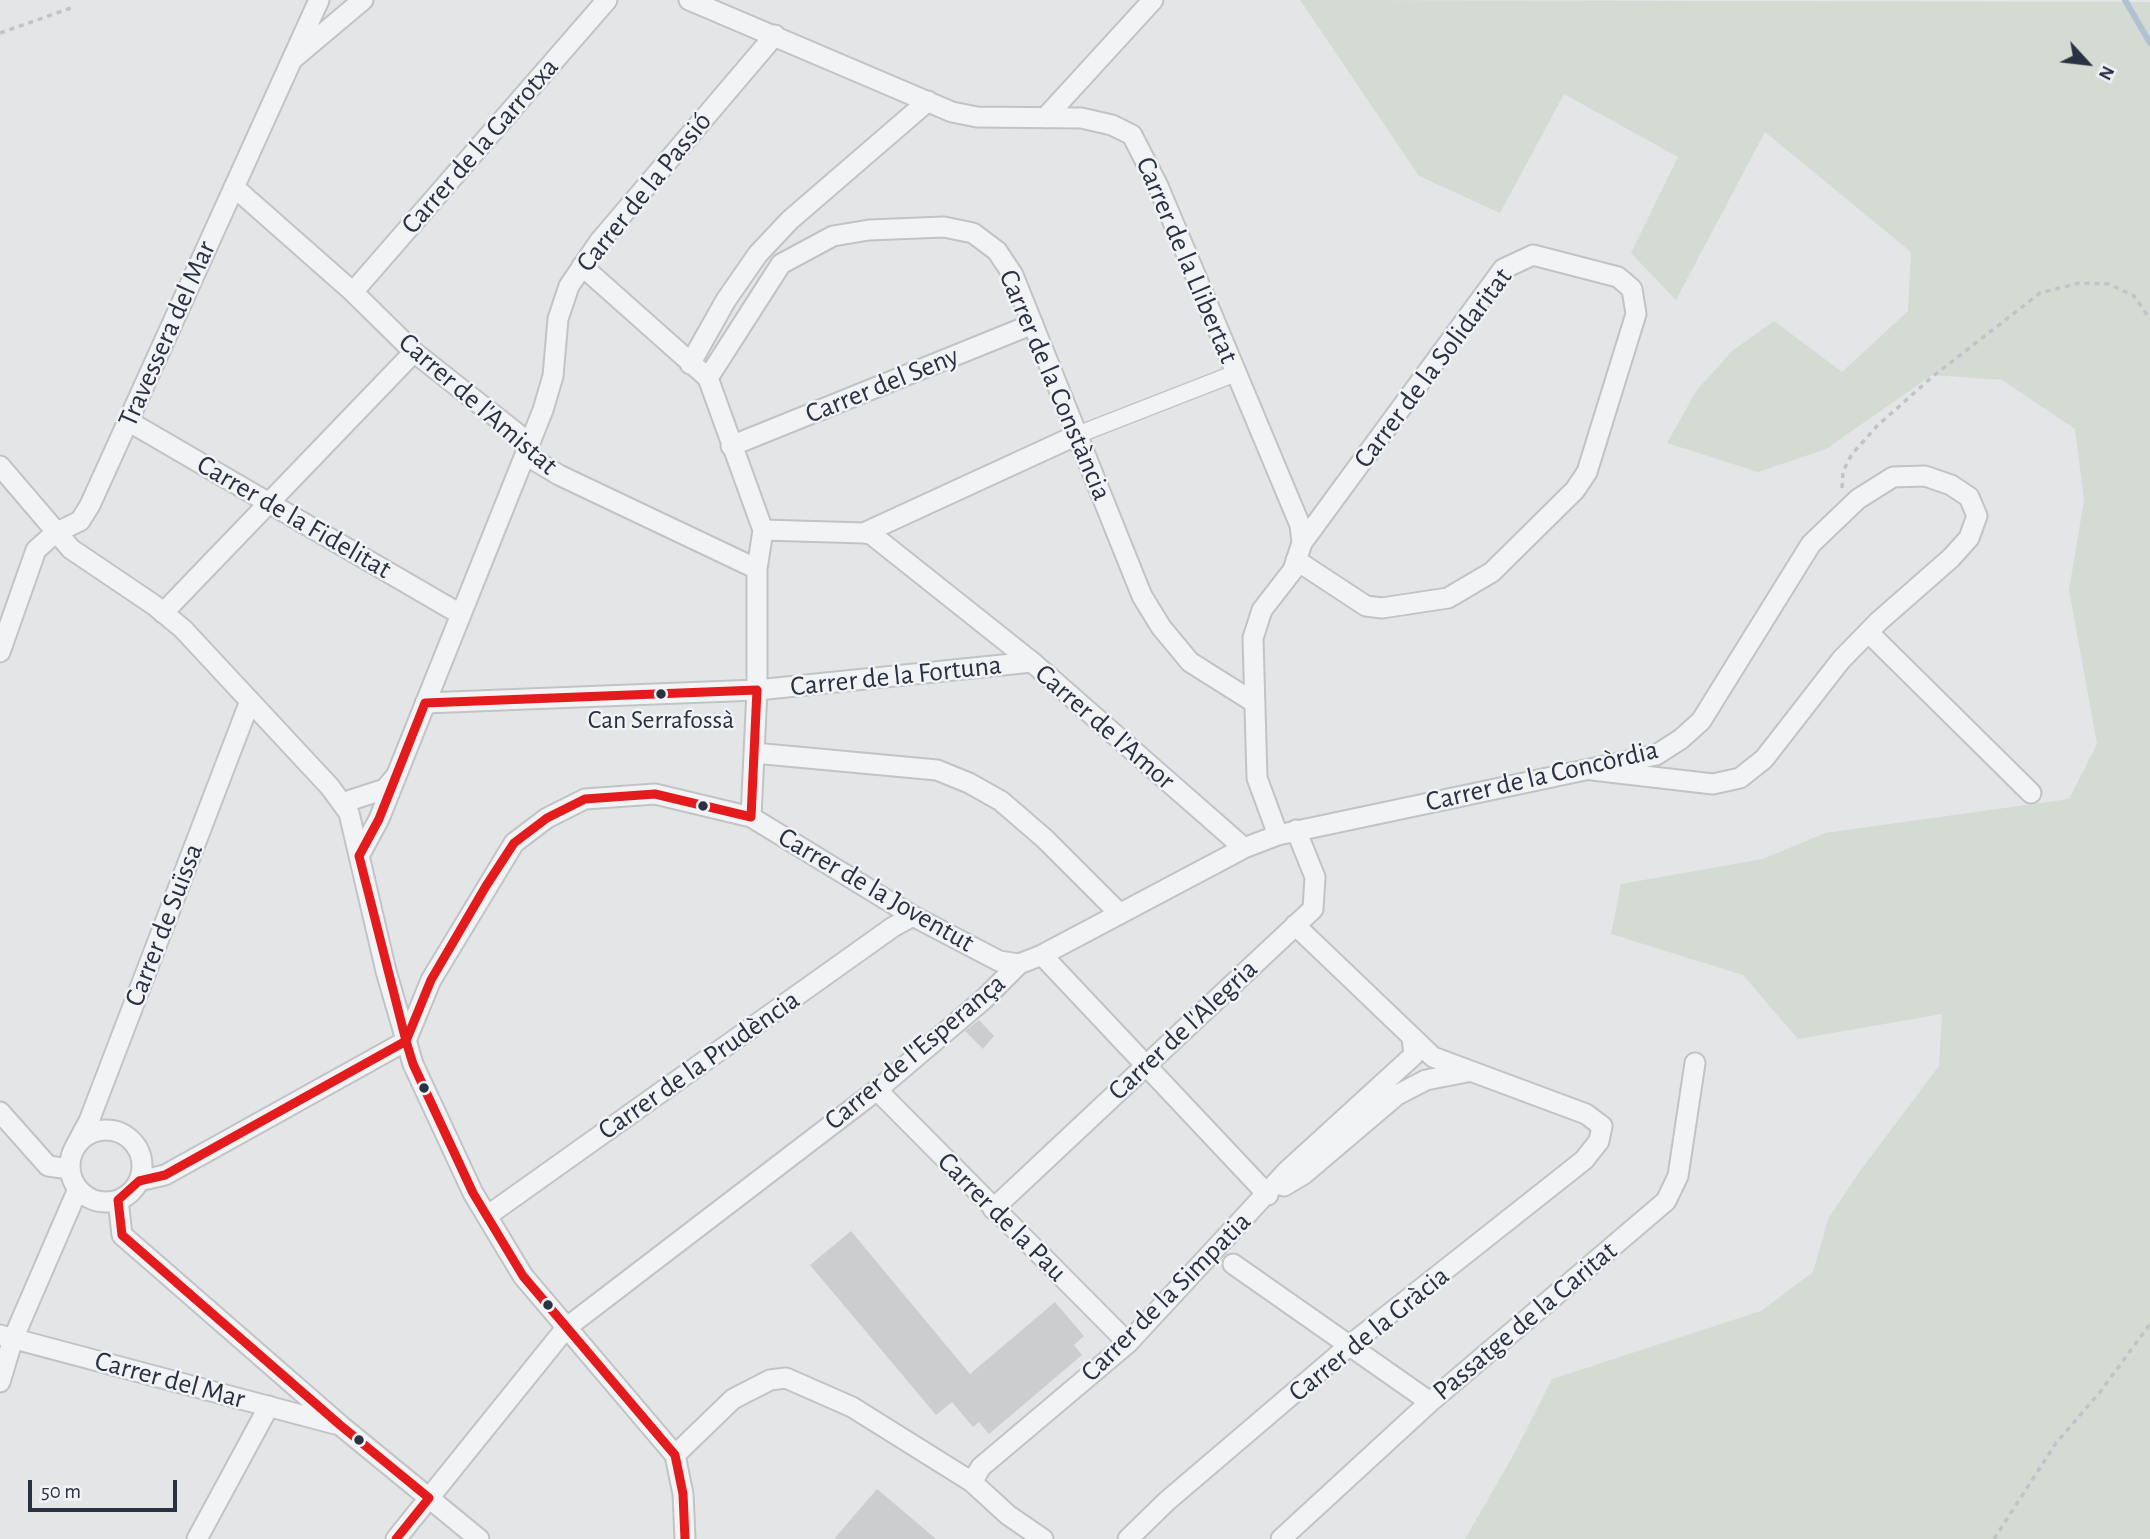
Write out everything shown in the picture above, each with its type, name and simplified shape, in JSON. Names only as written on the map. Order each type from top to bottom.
[{"type":"street","name":"Travessera del Mar","points":[[0,652],[36,550],[55,533],[80,521],[319,0]]},
{"type":"street","points":[[291,61],[363,0]]},
{"type":"street","name":"Carrer de la Garrotxa","points":[[353,292],[607,0]]},
{"type":"street","name":"Carrer de la Llibertat","points":[[689,0],[952,112],[976,117],[1080,118],[1112,125],[1132,135],[1158,186],[1300,525],[1299,551]]},
{"type":"street","points":[[1045,118],[1153,0]]},
{"type":"street","name":"Carrer de la Passió","points":[[359,856],[379,819],[543,410],[552,376],[558,319],[569,286],[599,242],[775,35]]},
{"type":"street","points":[[690,364],[726,300],[758,254],[790,220],[928,101]]},
{"type":"street","name":"Carrer de l'Amistat","points":[[234,187],[353,292],[414,352],[519,435],[534,460],[559,475],[757,569]]},
{"type":"street","name":"Carrer de la Constància","points":[[708,378],[782,264],[833,236],[869,230],[944,227],[973,233],[996,251],[1013,275],[1142,596],[1161,627],[1190,662],[1255,703]]},
{"type":"street","name":"Carrer de la Solidaritat","points":[[1255,703],[1253,638],[1262,610],[1293,570],[1299,551],[1503,269],[1533,255],[1618,277],[1632,289],[1636,314],[1587,472],[1575,490],[1492,572],[1448,598],[1382,608],[1366,606],[1299,551]]},
{"type":"street","points":[[582,266],[708,378],[763,530],[757,569],[757,690],[751,817]]},
{"type":"street","name":"Carrer del Seny","points":[[731,446],[1033,324]]},
{"type":"street","points":[[163,613],[414,352]]},
{"type":"street","points":[[763,530],[864,533],[1077,435],[1236,373]]},
{"type":"street","name":"Carrer de la Fidelitat","points":[[128,421],[460,614]]},
{"type":"street","points":[[0,466],[71,549],[183,629],[349,813],[386,971],[413,1065],[486,1216],[523,1276],[675,1455],[683,1494],[685,1539]]},
{"type":"street","name":"Carrer de la Concòrdia","points":[[1287,832],[1656,755],[1681,739],[1701,720],[1811,544],[1858,499],[1893,477],[1925,476],[1951,485],[1969,497],[1977,516],[1969,538],[1951,558],[1868,632]]},
{"type":"street","name":"Carrer de l'Amor","points":[[864,533],[872,534],[1032,662],[1244,848]]},
{"type":"street","points":[[1592,770],[1713,784],[1740,778],[1764,759],[1841,660],[1868,632],[2031,793]]},
{"type":"street","name":"Carrer de la Fortuna","points":[[425,703],[757,690],[1032,662]]},
{"type":"street","name":"Carrer de Suïssa","points":[[75,1147],[89,1121],[250,701]]},
{"type":"street","name":"Carrer de l'Alegria","points":[[993,1209],[1313,909],[1315,877],[1257,778],[1255,703]]},
{"type":"street","points":[[754,753],[937,770],[969,783],[1002,801],[1045,839],[1120,914]]},
{"type":"street","points":[[342,803],[385,789],[396,776]]},
{"type":"street","name":"Carrer de la Joventut","points":[[406,1041],[431,980],[514,843],[547,818],[585,799],[655,794],[751,817],[913,916],[999,961],[1019,964]]},
{"type":"street","name":"Carrer de l'Esperança","points":[[396,1539],[566,1328],[877,1090],[983,1000],[1019,964],[1042,955],[1244,848],[1287,832]]},
{"type":"street","name":"Carrer de la Prudència","points":[[486,1216],[892,927],[913,916]]},
{"type":"street","points":[[1295,925],[1433,1058],[1467,1072]]},
{"type":"street","points":[[1042,955],[1268,1195]]},
{"type":"street","name":"Carrer de la Simpatia","points":[[972,1482],[981,1467],[1128,1343],[1197,1266],[1310,1149],[1414,1055],[1412,1037]]},
{"type":"street","points":[[139,1181],[165,1175],[406,1041]]},
{"type":"street","name":"Passatge de la Caritat","points":[[1281,1539],[1430,1402],[1666,1201],[1678,1176],[1695,1063]]},
{"type":"street","name":"Carrer de la Simpatia","points":[[1268,1195],[1304,1174],[1397,1095],[1426,1080],[1467,1072]]},
{"type":"street","name":"Carrer de la Gràcia","points":[[1128,1539],[1167,1502],[1350,1345],[1584,1160],[1599,1140],[1602,1126],[1586,1114],[1467,1072]]},
{"type":"street","name":"Carrer de la Pau","points":[[877,1090],[1128,1343]]},
{"type":"street","points":[[0,1112],[48,1166],[70,1169]]},
{"type":"street","points":[[103,1130],[120,1132],[135,1145],[141,1156],[139,1181],[118,1200],[106,1202],[88,1197],[78,1189],[70,1169],[75,1147],[90,1133],[103,1130]]},
{"type":"street","points":[[0,1382],[6,1337],[78,1189]]},
{"type":"street","points":[[118,1200],[122,1235],[340,1425],[479,1539]]},
{"type":"street","points":[[1233,1264],[1430,1402]]},
{"type":"street","name":"Carrer del Mar","points":[[6,1337],[340,1425]]},
{"type":"street","points":[[675,1455],[733,1399],[770,1380],[786,1378],[852,1407],[972,1482],[1008,1515],[1043,1539]]},
{"type":"street","points":[[197,1539],[269,1406]]},
{"type":"path","points":[[0,33],[71,8]]},
{"type":"path","points":[[1841,515],[1843,471],[1852,454],[1868,435],[1932,377],[2040,293],[2079,283],[2109,284],[2134,296],[2150,319]]},
{"type":"path","points":[[1994,1539],[2056,1443],[2100,1392],[2150,1324]]},
{"type":"shaded area","points":[[1300,0],[2150,2],[2150,1539],[1465,1539],[1513,1456],[1552,1379],[1761,1311],[1813,1272],[1828,1219],[1860,1171],[1939,1066],[1942,1014],[1798,1039],[1743,975],[1611,934],[1621,884],[1763,859],[1825,833],[2069,799],[2097,744],[2069,590],[2084,500],[2075,429],[2002,380],[1932,375],[1826,449],[1758,472],[1667,443],[1697,390],[1732,351],[1774,321],[1842,372],[1908,311],[1911,252],[1765,132],[1676,300],[1631,253],[1678,157],[1564,94],[1500,213],[1419,176]]},
{"type":"building","points":[[979,1020],[994,1036],[983,1049],[965,1031]]},
{"type":"building","points":[[851,1231],[970,1374],[1055,1302],[1084,1336],[1074,1345],[1082,1355],[989,1434],[979,1422],[973,1427],[952,1402],[936,1415],[810,1265]]},
{"type":"building","points":[[877,1489],[936,1539],[834,1539]]},
{"type":"waterway","points":[[2125,0],[2150,43]]},
{"type":"transit line","points":[[757,690],[751,817],[655,794],[585,799],[547,818],[514,843],[486,886],[431,980],[406,1041],[359,856],[379,819],[425,703],[757,690]]},
{"type":"transit line","points":[[396,1539],[429,1498],[340,1425],[122,1235],[118,1200],[139,1181],[165,1175],[406,1041]]},
{"type":"transit line","points":[[406,1041],[413,1064],[473,1193],[523,1276],[675,1455],[683,1494],[685,1539]]},
{"type":"place","name":"Can Serrafossà","points":[[661,694]]}]
